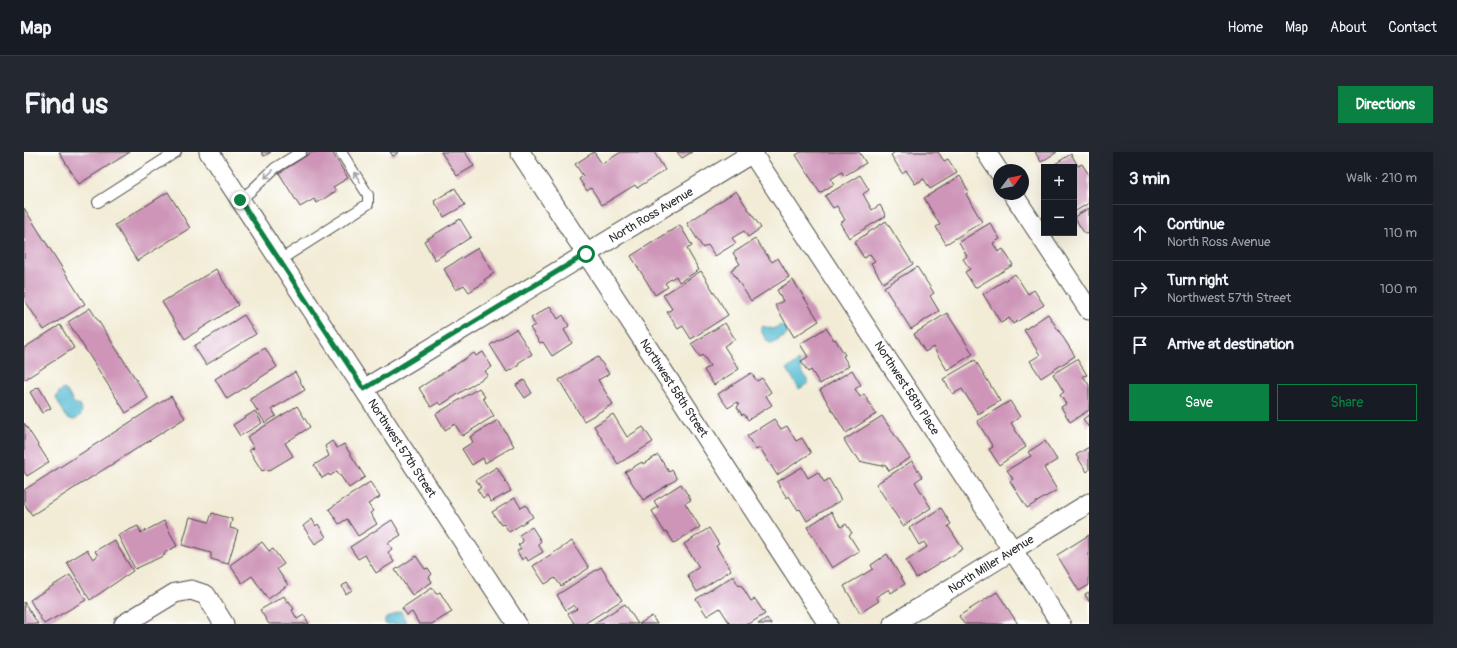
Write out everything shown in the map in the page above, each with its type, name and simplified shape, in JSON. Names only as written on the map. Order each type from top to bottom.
[{"type":"street","name":"Northwest 57th Street","points":[[210,152],[517,624]]},
{"type":"street","name":"Northwest 58th Street","points":[[520,152],[828,624]]},
{"type":"street","points":[[986,152],[994,164]]},
{"type":"street","name":"North Ross Avenue","points":[[364,389],[753,153]]},
{"type":"street","name":"Northwest 58th Place","points":[[753,153],[1061,624]]},
{"type":"street","points":[[1017,200],[1089,310]]},
{"type":"street","name":"North Miller Avenue","points":[[893,624],[1089,503]]},
{"type":"street","points":[[124,624],[175,593],[191,590],[206,595],[224,624]]},
{"type":"lane","points":[[98,202],[176,152]]},
{"type":"lane","points":[[240,200],[275,168],[301,152]]},
{"type":"lane","points":[[280,260],[368,204],[368,195],[340,152]]},
{"type":"water","points":[[781,325],[786,329],[787,335],[772,344],[768,342],[761,329],[763,326],[773,329]]},
{"type":"water","points":[[799,361],[802,367],[800,368],[809,383],[799,389],[787,369]]},
{"type":"water","points":[[64,389],[67,391],[74,403],[80,405],[82,410],[81,414],[76,419],[73,420],[67,418],[56,398],[59,392]]},
{"type":"water","points":[[401,611],[406,622],[385,624],[385,619]]},
{"type":"building","points":[[59,152],[130,152],[79,184]]},
{"type":"building","points":[[261,152],[271,152],[264,156]]},
{"type":"building","points":[[312,152],[332,152],[348,178],[333,187],[336,191],[317,203],[314,199],[300,207],[279,173]]},
{"type":"building","points":[[390,152],[399,152],[393,156]]},
{"type":"building","points":[[441,152],[465,152],[474,166],[457,176]]},
{"type":"building","points":[[594,152],[602,164],[621,152],[654,152],[665,170],[637,188],[635,185],[602,205],[591,188],[587,191],[579,179],[583,176],[575,164]]},
{"type":"building","points":[[677,152],[692,152],[682,158]]},
{"type":"building","points":[[801,152],[859,152],[866,163],[844,176],[842,172],[831,179],[834,184],[820,193],[796,155]]},
{"type":"building","points":[[895,152],[938,152],[944,161],[948,159],[957,173],[930,189],[924,179],[915,184],[906,170],[902,173],[891,155]]},
{"type":"building","points":[[1035,152],[1057,152],[1041,162]]},
{"type":"building","points":[[1071,154],[1077,164],[1055,164]]},
{"type":"building","points":[[1077,164],[1078,166],[1082,164],[1089,175],[1089,203],[1077,210]]},
{"type":"building","points":[[860,175],[869,190],[863,194],[872,210],[880,205],[886,216],[849,238],[840,223],[845,220],[837,206],[833,208],[825,196]]},
{"type":"building","points":[[960,176],[969,192],[966,194],[982,222],[946,244],[936,227],[940,225],[924,198]]},
{"type":"building","points":[[455,188],[465,205],[444,217],[434,201]]},
{"type":"building","points":[[736,191],[761,228],[748,237],[744,231],[732,238],[736,243],[715,256],[708,245],[703,248],[687,223]]},
{"type":"building","points":[[168,192],[190,228],[137,261],[115,225]]},
{"type":"building","points":[[24,208],[85,304],[44,330],[24,299]]},
{"type":"building","points":[[1089,208],[1089,236],[1087,233],[1085,234],[1077,222],[1077,215]]},
{"type":"building","points":[[460,219],[471,237],[435,260],[424,241]]},
{"type":"building","points":[[886,221],[913,264],[883,283],[871,263],[875,261],[870,254],[864,258],[854,242]]},
{"type":"building","points":[[990,223],[1000,239],[993,243],[998,252],[1003,249],[1013,265],[975,288],[965,272],[970,269],[963,259],[967,256],[959,242]]},
{"type":"building","points":[[680,225],[692,246],[687,249],[699,270],[679,282],[676,276],[665,283],[668,287],[655,295],[631,256]]},
{"type":"building","points":[[755,239],[772,262],[778,258],[789,277],[751,301],[731,270],[740,264],[733,253]]},
{"type":"building","points":[[478,248],[494,273],[484,280],[485,282],[469,292],[464,285],[456,290],[444,269]]},
{"type":"building","points":[[917,267],[934,293],[930,296],[939,311],[911,329],[884,287]]},
{"type":"building","points":[[216,269],[238,305],[185,339],[162,302]]},
{"type":"building","points":[[701,271],[728,315],[691,339],[683,326],[678,329],[667,312],[672,309],[663,295]]},
{"type":"building","points":[[1015,274],[1028,294],[1034,290],[1044,305],[1013,324],[1009,318],[1001,323],[983,294]]},
{"type":"building","points":[[793,280],[819,321],[794,337],[775,305],[783,301],[777,290]]},
{"type":"building","points":[[550,306],[558,319],[563,315],[569,326],[564,330],[572,343],[552,356],[543,342],[540,343],[530,328],[535,325],[531,318]]},
{"type":"building","points":[[90,308],[148,398],[126,413],[68,322]]},
{"type":"building","points":[[947,313],[973,354],[947,370],[933,347],[925,352],[914,334]]},
{"type":"building","points":[[1048,314],[1075,356],[1041,378],[1030,361],[1040,355],[1024,330]]},
{"type":"building","points":[[244,315],[256,334],[206,365],[194,346]]},
{"type":"building","points":[[725,323],[735,339],[724,346],[739,369],[714,385],[704,370],[710,366],[703,355],[700,357],[691,344]]},
{"type":"building","points":[[60,325],[74,348],[24,380],[24,348]]},
{"type":"building","points":[[826,328],[845,355],[843,356],[849,366],[820,384],[811,370],[808,372],[801,361],[808,357],[800,344]]},
{"type":"building","points":[[516,329],[532,354],[518,363],[519,365],[507,372],[490,345]]},
{"type":"building","points":[[265,348],[277,367],[227,399],[215,379]]},
{"type":"building","points":[[483,352],[492,367],[485,371],[488,375],[441,405],[439,402],[431,407],[419,388],[474,353],[476,356]]},
{"type":"building","points":[[598,357],[609,374],[598,380],[613,404],[584,421],[559,380]]},
{"type":"building","points":[[1077,359],[1087,375],[1083,376],[1089,385],[1089,410],[1070,422],[1061,407],[1066,404],[1060,395],[1064,392],[1053,374]]},
{"type":"building","points":[[975,360],[1000,401],[978,414],[962,389],[953,394],[943,379]]},
{"type":"building","points":[[852,370],[861,385],[855,389],[860,397],[864,394],[876,414],[846,433],[820,390]]},
{"type":"building","points":[[295,372],[305,390],[272,409],[276,416],[265,423],[250,399]]},
{"type":"building","points":[[751,373],[757,381],[762,378],[771,392],[766,396],[772,405],[748,420],[744,414],[742,415],[737,407],[739,405],[737,402],[728,408],[718,394]]},
{"type":"building","points":[[524,380],[532,393],[525,398],[516,385]]},
{"type":"building","points":[[39,387],[51,408],[42,413],[30,392]]},
{"type":"building","points":[[479,388],[494,416],[462,436],[455,424],[445,430],[436,414]]},
{"type":"building","points":[[171,396],[185,418],[32,515],[24,503],[24,490]]},
{"type":"building","points":[[1010,401],[1020,417],[1011,423],[1026,447],[999,465],[989,449],[993,447],[977,421]]},
{"type":"building","points":[[297,406],[310,427],[285,443],[293,456],[268,471],[267,469],[262,471],[249,450],[254,448],[247,437]]},
{"type":"building","points":[[255,411],[262,423],[240,436],[233,425]]},
{"type":"building","points":[[613,414],[627,437],[643,427],[653,442],[618,464],[594,426]]},
{"type":"building","points":[[1089,415],[1089,428],[1083,419]]},
{"type":"building","points":[[882,416],[910,458],[889,471],[885,464],[882,466],[863,462],[861,463],[856,455],[854,456],[844,440]]},
{"type":"building","points":[[774,419],[781,429],[787,426],[796,441],[802,438],[811,453],[777,475],[760,448],[756,450],[747,436]]},
{"type":"building","points":[[498,420],[514,446],[485,463],[483,458],[472,465],[462,449],[473,442],[470,437]]},
{"type":"building","points":[[24,423],[49,462],[27,476],[24,472]]},
{"type":"building","points":[[332,441],[337,448],[344,444],[365,477],[349,488],[337,471],[330,476],[329,474],[322,478],[314,465],[329,456],[325,446]]},
{"type":"building","points":[[1045,441],[1057,460],[1044,468],[1057,490],[1027,508],[1010,481],[1013,479],[1007,470],[1031,456],[1028,452]]},
{"type":"building","points":[[1089,447],[1089,470],[1087,472],[1076,455]]},
{"type":"building","points":[[658,455],[669,472],[672,470],[677,479],[643,500],[625,472]]},
{"type":"building","points":[[912,461],[922,477],[915,482],[931,508],[903,526],[876,484]]},
{"type":"building","points":[[497,467],[511,491],[491,502],[487,495],[483,498],[477,489],[481,487],[476,480]]},
{"type":"building","points":[[802,467],[808,478],[818,472],[824,482],[829,479],[841,500],[807,521],[800,509],[798,510],[789,496],[787,498],[777,482]]},
{"type":"building","points":[[370,482],[380,497],[368,504],[373,511],[370,513],[377,524],[358,536],[347,519],[339,524],[329,509]]},
{"type":"building","points":[[681,484],[691,500],[685,503],[700,527],[674,543],[667,532],[665,533],[652,511],[658,507],[654,501]]},
{"type":"building","points":[[515,498],[521,508],[526,505],[533,517],[509,532],[504,524],[501,525],[492,512]]},
{"type":"building","points":[[941,508],[951,524],[948,526],[963,549],[916,578],[906,561],[927,547],[924,542],[919,545],[909,528]]},
{"type":"building","points":[[831,512],[841,527],[846,524],[852,533],[849,535],[859,551],[832,568],[807,527]]},
{"type":"building","points":[[212,513],[232,519],[230,528],[238,530],[228,564],[211,559],[211,553],[182,545],[190,517],[209,522]]},
{"type":"building","points":[[312,519],[316,526],[318,524],[326,537],[315,544],[303,526]]},
{"type":"building","points":[[392,520],[401,535],[388,543],[392,549],[388,552],[394,562],[376,573],[365,555],[358,559],[350,547]]},
{"type":"building","points":[[164,521],[177,546],[164,553],[165,555],[135,569],[118,535],[138,526],[141,533]]},
{"type":"building","points":[[532,527],[541,541],[538,544],[543,552],[528,561],[526,557],[522,560],[517,551],[521,549],[518,545],[523,542],[519,535]]},
{"type":"building","points":[[709,528],[719,544],[716,546],[731,570],[697,592],[687,575],[699,567],[684,544]]},
{"type":"building","points":[[1089,535],[1089,585],[1079,591],[1057,555]]},
{"type":"building","points":[[114,540],[133,571],[90,600],[67,562],[87,550],[93,559],[98,556],[95,551]]},
{"type":"building","points":[[572,541],[589,568],[561,586],[555,578],[545,584],[533,566]]},
{"type":"building","points":[[262,542],[269,551],[273,549],[284,564],[277,569],[288,585],[268,599],[252,576],[242,583],[230,565]]},
{"type":"building","points":[[887,554],[905,584],[891,593],[889,589],[876,597],[879,601],[860,613],[844,586],[873,569],[871,565]]},
{"type":"building","points":[[416,556],[425,569],[428,568],[432,574],[429,577],[432,582],[412,595],[395,570]]},
{"type":"building","points":[[601,567],[622,600],[584,624],[575,624],[568,614],[577,609],[574,605],[566,610],[557,595]]},
{"type":"building","points":[[70,575],[86,600],[44,624],[30,600]]},
{"type":"building","points":[[733,576],[739,586],[741,585],[751,601],[755,599],[765,614],[749,624],[730,624],[720,608],[707,616],[696,599]]},
{"type":"building","points":[[347,583],[352,590],[346,594],[342,586]]},
{"type":"building","points":[[432,588],[436,594],[440,592],[452,612],[432,624],[419,624],[412,612],[407,615],[402,608]]},
{"type":"building","points":[[997,592],[1018,624],[964,624],[959,616]]},
{"type":"building","points":[[1089,592],[1089,602],[1085,594]]},
{"type":"building","points":[[284,596],[287,602],[289,601],[294,609],[292,610],[297,619],[304,615],[309,624],[269,624],[260,610]]},
{"type":"building","points":[[24,602],[38,624],[24,624]]},
{"type":"building","points":[[625,604],[638,624],[593,624]]},
{"type":"building","points":[[652,616],[657,624],[639,624]]},
{"type":"building","points":[[767,618],[771,624],[758,624]]},
{"type":"route","points":[[240,200],[364,389],[586,254]]}]
